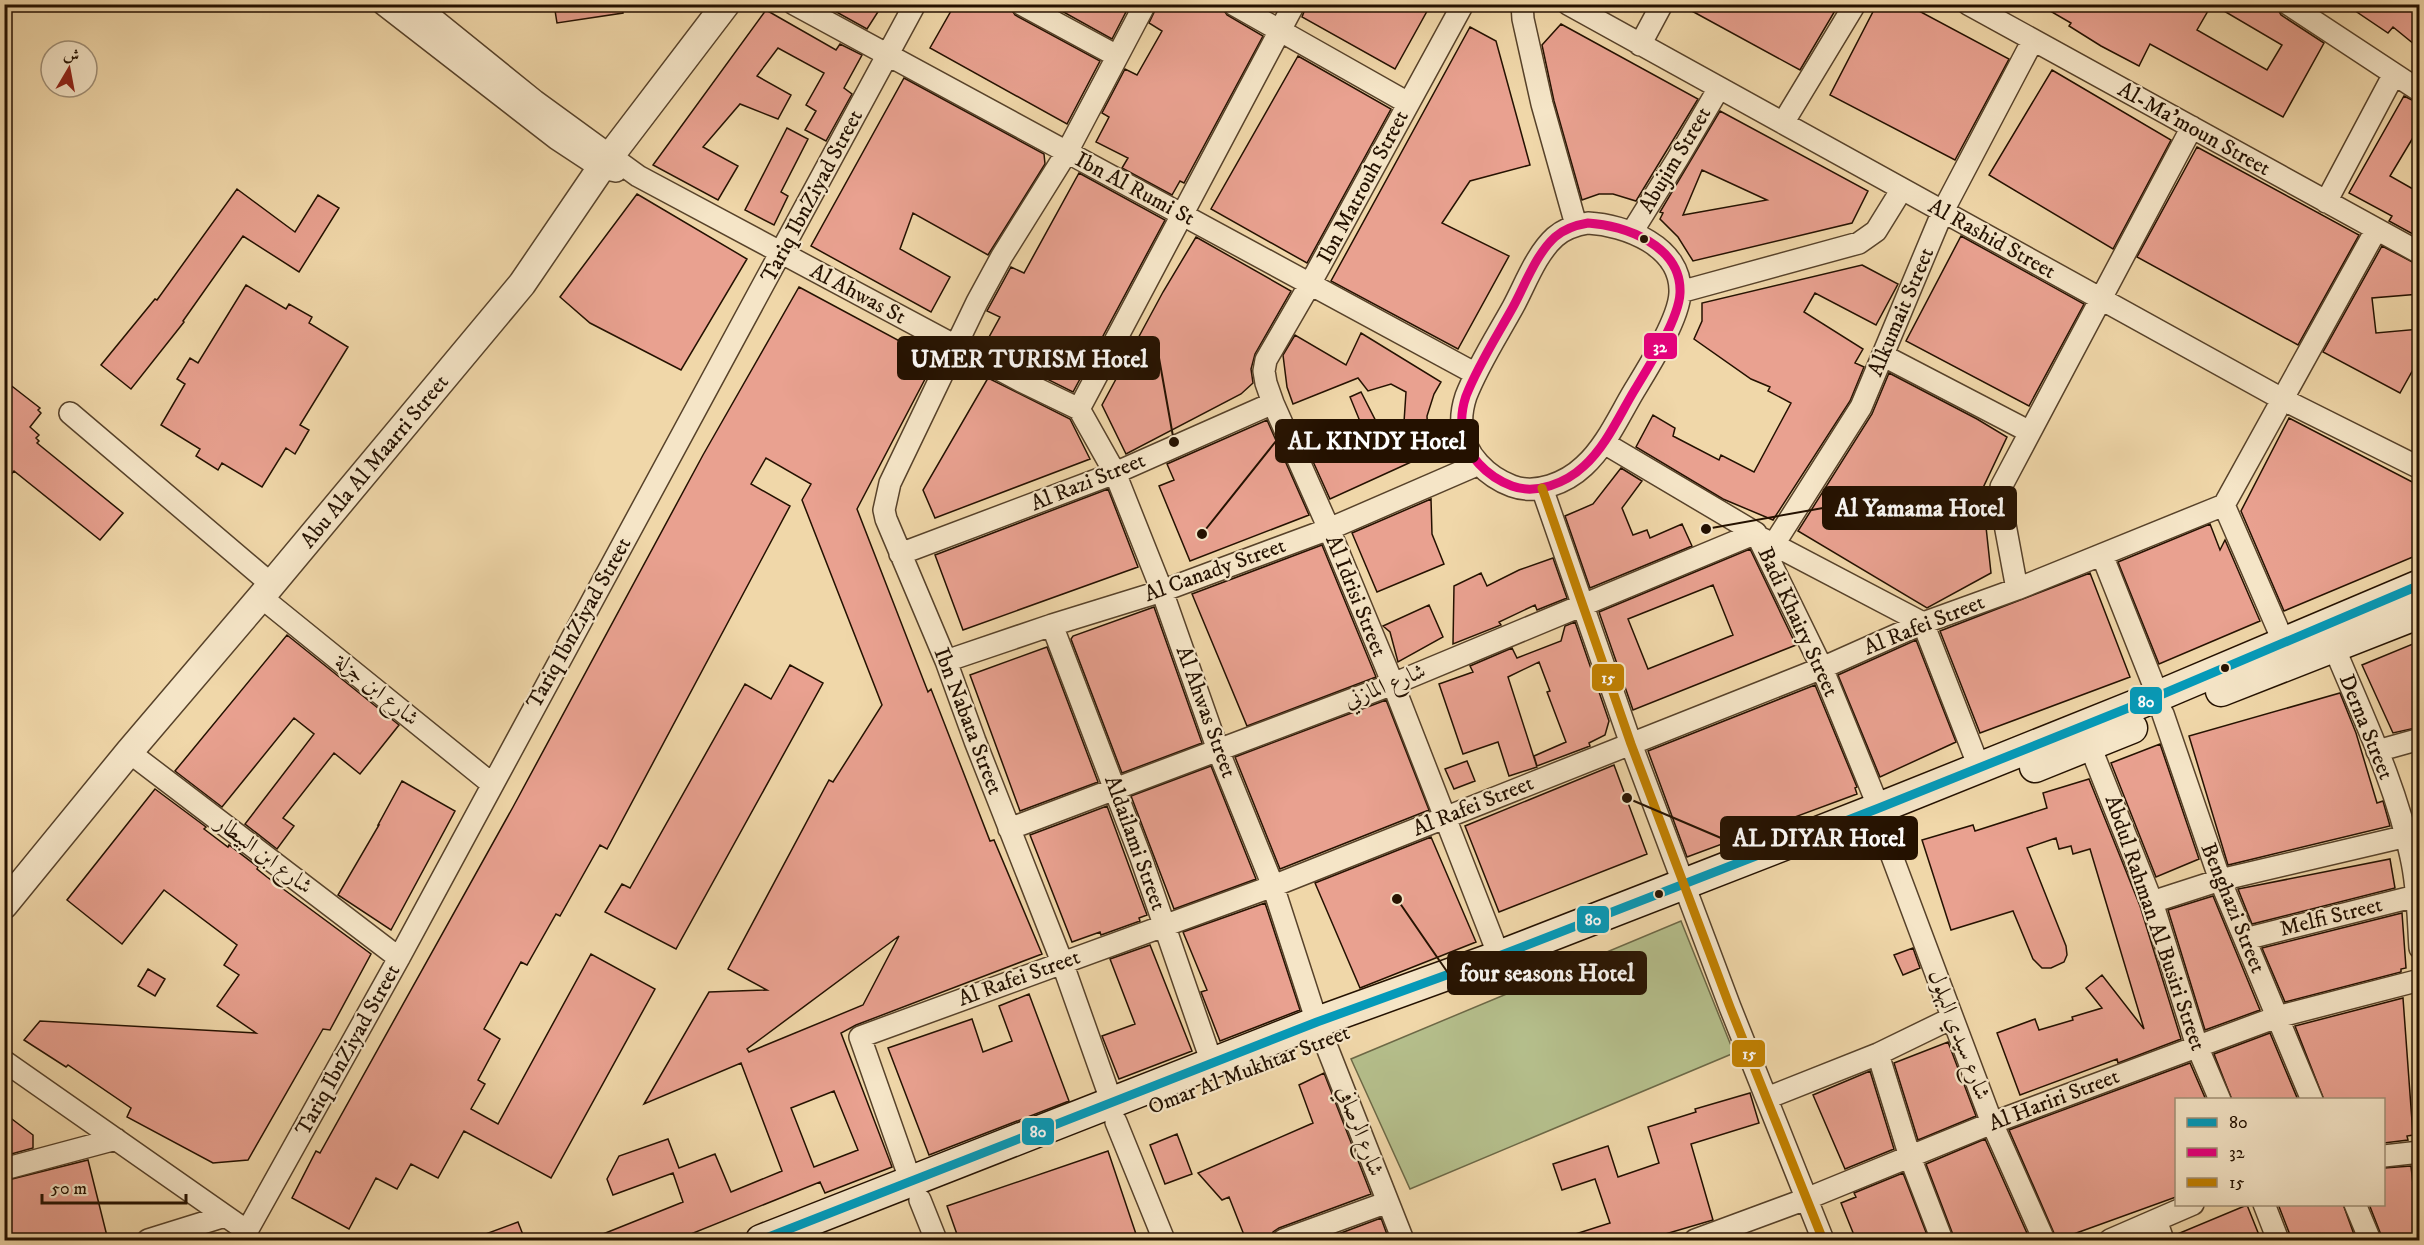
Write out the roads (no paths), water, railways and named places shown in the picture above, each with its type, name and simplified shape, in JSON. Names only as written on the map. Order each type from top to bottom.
[{"type":"main road","name":"Omar Al Mukhtar Street","points":[[761,1240],[916,1191],[1320,1031],[1880,817],[2090,746],[2160,705],[2284,643],[2420,585]]},
{"type":"main road","name":"Omar Al Mukhtar Street","points":[[1880,817],[1979,767],[2334,647],[2420,613]]},
{"type":"main road","name":"Omar Al Mukhtar Street","points":[[1114,1113],[1212,1063],[1320,1031],[1499,956],[1686,892]]},
{"type":"main road","name":"Omar Al Mukhtar Street","points":[[816,1240],[916,1191]]},
{"type":"street","points":[[383,4],[502,98],[606,161]]},
{"type":"street","points":[[415,4],[535,100],[606,161]]},
{"type":"street","name":"Abu Ala Al Maarri Street","points":[[4,905],[129,752],[522,284],[606,161],[726,4]]},
{"type":"street","name":"Ibn Al Rumi St","points":[[794,4],[1476,374]]},
{"type":"street","name":"Tariq IbnZiyad Street","points":[[244,1236],[399,958],[915,4]]},
{"type":"street","points":[[1021,4],[1117,56]]},
{"type":"street","name":"Ibn Nabata Street","points":[[1145,4],[1067,152],[976,302],[890,483],[884,510],[900,554],[946,661],[1009,830],[1062,962],[1114,1113],[1164,1240]]},
{"type":"street","points":[[1233,4],[1408,102]]},
{"type":"street","points":[[1078,409],[1294,4]]},
{"type":"street","name":"Ibn Matrouh Street","points":[[1264,371],[1266,360],[1463,4]]},
{"type":"street","points":[[1522,4],[1523,19],[1542,104],[1576,225]]},
{"type":"street","name":"Al Rashid Street","points":[[1568,4],[2283,399],[2419,467]]},
{"type":"street","points":[[1640,45],[1662,4]]},
{"type":"street","points":[[1783,123],[1855,4]]},
{"type":"street","name":"Al-Ma'moun Street","points":[[1968,4],[2420,254]]},
{"type":"street","points":[[2288,4],[2420,91]]},
{"type":"street","name":"Alkumait Street","points":[[1762,538],[1861,407],[1943,211],[2033,40]]},
{"type":"street","points":[[2326,202],[2394,74]]},
{"type":"street","name":"Abujim Street","points":[[1632,232],[1719,88]]},
{"type":"street","points":[[2017,589],[2001,487],[2192,127]]},
{"type":"street","name":"Al Ahwas St","points":[[606,161],[1078,409]]},
{"type":"street","points":[[1680,292],[1859,243],[1876,231],[1902,189]]},
{"type":"street","points":[[1599,224],[1632,232],[1653,243],[1665,254],[1675,269],[1680,292],[1676,311],[1669,326],[1604,442],[1583,467],[1559,482],[1542,488],[1515,487],[1493,476],[1479,464],[1468,447],[1461,428],[1466,396],[1538,261],[1554,238],[1576,225],[1599,224]]},
{"type":"street","points":[[2284,643],[2224,505],[2376,230]]},
{"type":"street","points":[[1884,356],[2030,432]]},
{"type":"street","name":"Al Idrisi Street","points":[[1264,371],[1273,403],[1329,529],[1393,684],[1499,956]]},
{"type":"street","name":"Al Razi Street","points":[[900,554],[1115,473],[1273,403]]},
{"type":"street","name":"Al Ahwas Street","points":[[1078,409],[1115,473],[1162,591],[1218,750],[1273,886],[1320,1031]]},
{"type":"street","name":"شارع ابن جزلة","points":[[69,413],[266,591],[492,784]]},
{"type":"street","name":"Badi Khairy Street","points":[[1604,442],[1762,538],[1822,668],[1880,817]]},
{"type":"street","name":"Al Canady Street","points":[[946,661],[1162,591],[1329,529],[1479,464]]},
{"type":"street","points":[[1542,488],[1631,744],[1686,892],[1822,1240]]},
{"type":"street","name":"Al Rafei Street","points":[[916,1191],[860,1037],[1273,886],[1822,668],[1923,623],[2017,589],[2224,505]]},
{"type":"street","points":[[1762,538],[1923,623],[1979,767]]},
{"type":"street","name":"شارع المازني","points":[[1009,830],[1393,684],[1582,605],[1762,538]]},
{"type":"street","name":"Benghazi Street","points":[[2102,555],[2160,705],[2220,880],[2311,1098]]},
{"type":"street","name":"Aldailami Street","points":[[1052,625],[1115,788],[1212,1063]]},
{"type":"street","name":"Derna Street","points":[[2334,647],[2377,750],[2417,871],[2420,948]]},
{"type":"street","points":[[2377,750],[2420,739]]},
{"type":"street","name":"Abdul Rahman Al Busiri Street","points":[[2090,746],[2152,902],[2198,1046],[2219,1098]]},
{"type":"street","name":"شارع ابن البيطار","points":[[129,752],[399,958]]},
{"type":"street","name":"شارع سيدي البهلول","points":[[1880,817],[1992,1123],[2044,1240]]},
{"type":"street","points":[[2152,902],[2220,880],[2406,836]]},
{"type":"street","name":"Melfi Street","points":[[2245,939],[2418,895]]},
{"type":"street","name":"Al Hariri Street","points":[[1695,1240],[1806,1199],[1992,1123],[2277,1017],[2420,980]]},
{"type":"street","points":[[1767,1098],[1878,1054],[1952,1018]]},
{"type":"street","name":"شارع الرصافي","points":[[1320,1031],[1403,1240]]},
{"type":"street","points":[[1878,1054],[1910,1157],[1942,1240]]},
{"type":"street","points":[[4,1061],[225,1216],[244,1236]]},
{"type":"street","points":[[4,1169],[116,1139]]},
{"type":"street","points":[[2385,1156],[2420,1152]]},
{"type":"street","points":[[916,1191],[936,1240]]},
{"type":"street","points":[[1292,1239],[1388,1202]]},
{"type":"street","points":[[2110,1240],[2188,1206]]},
{"type":"street","points":[[2265,1206],[2278,1240]]},
{"type":"street","points":[[2356,1206],[2370,1240]]},
{"type":"street","points":[[148,1240],[225,1216]]},
{"type":"street","points":[[2156,1220],[2163,1240]]},
{"type":"place","name":"UMER TURISM Hotel","points":[[1174,442]]},
{"type":"place","name":"Al Yamama Hotel","points":[[1706,529]]},
{"type":"place","name":"AL KINDY Hotel","points":[[1202,534]]},
{"type":"place","name":"AL DIYAR Hotel","points":[[1627,798]]},
{"type":"place","name":"four seasons Hotel","points":[[1397,899]]}]
